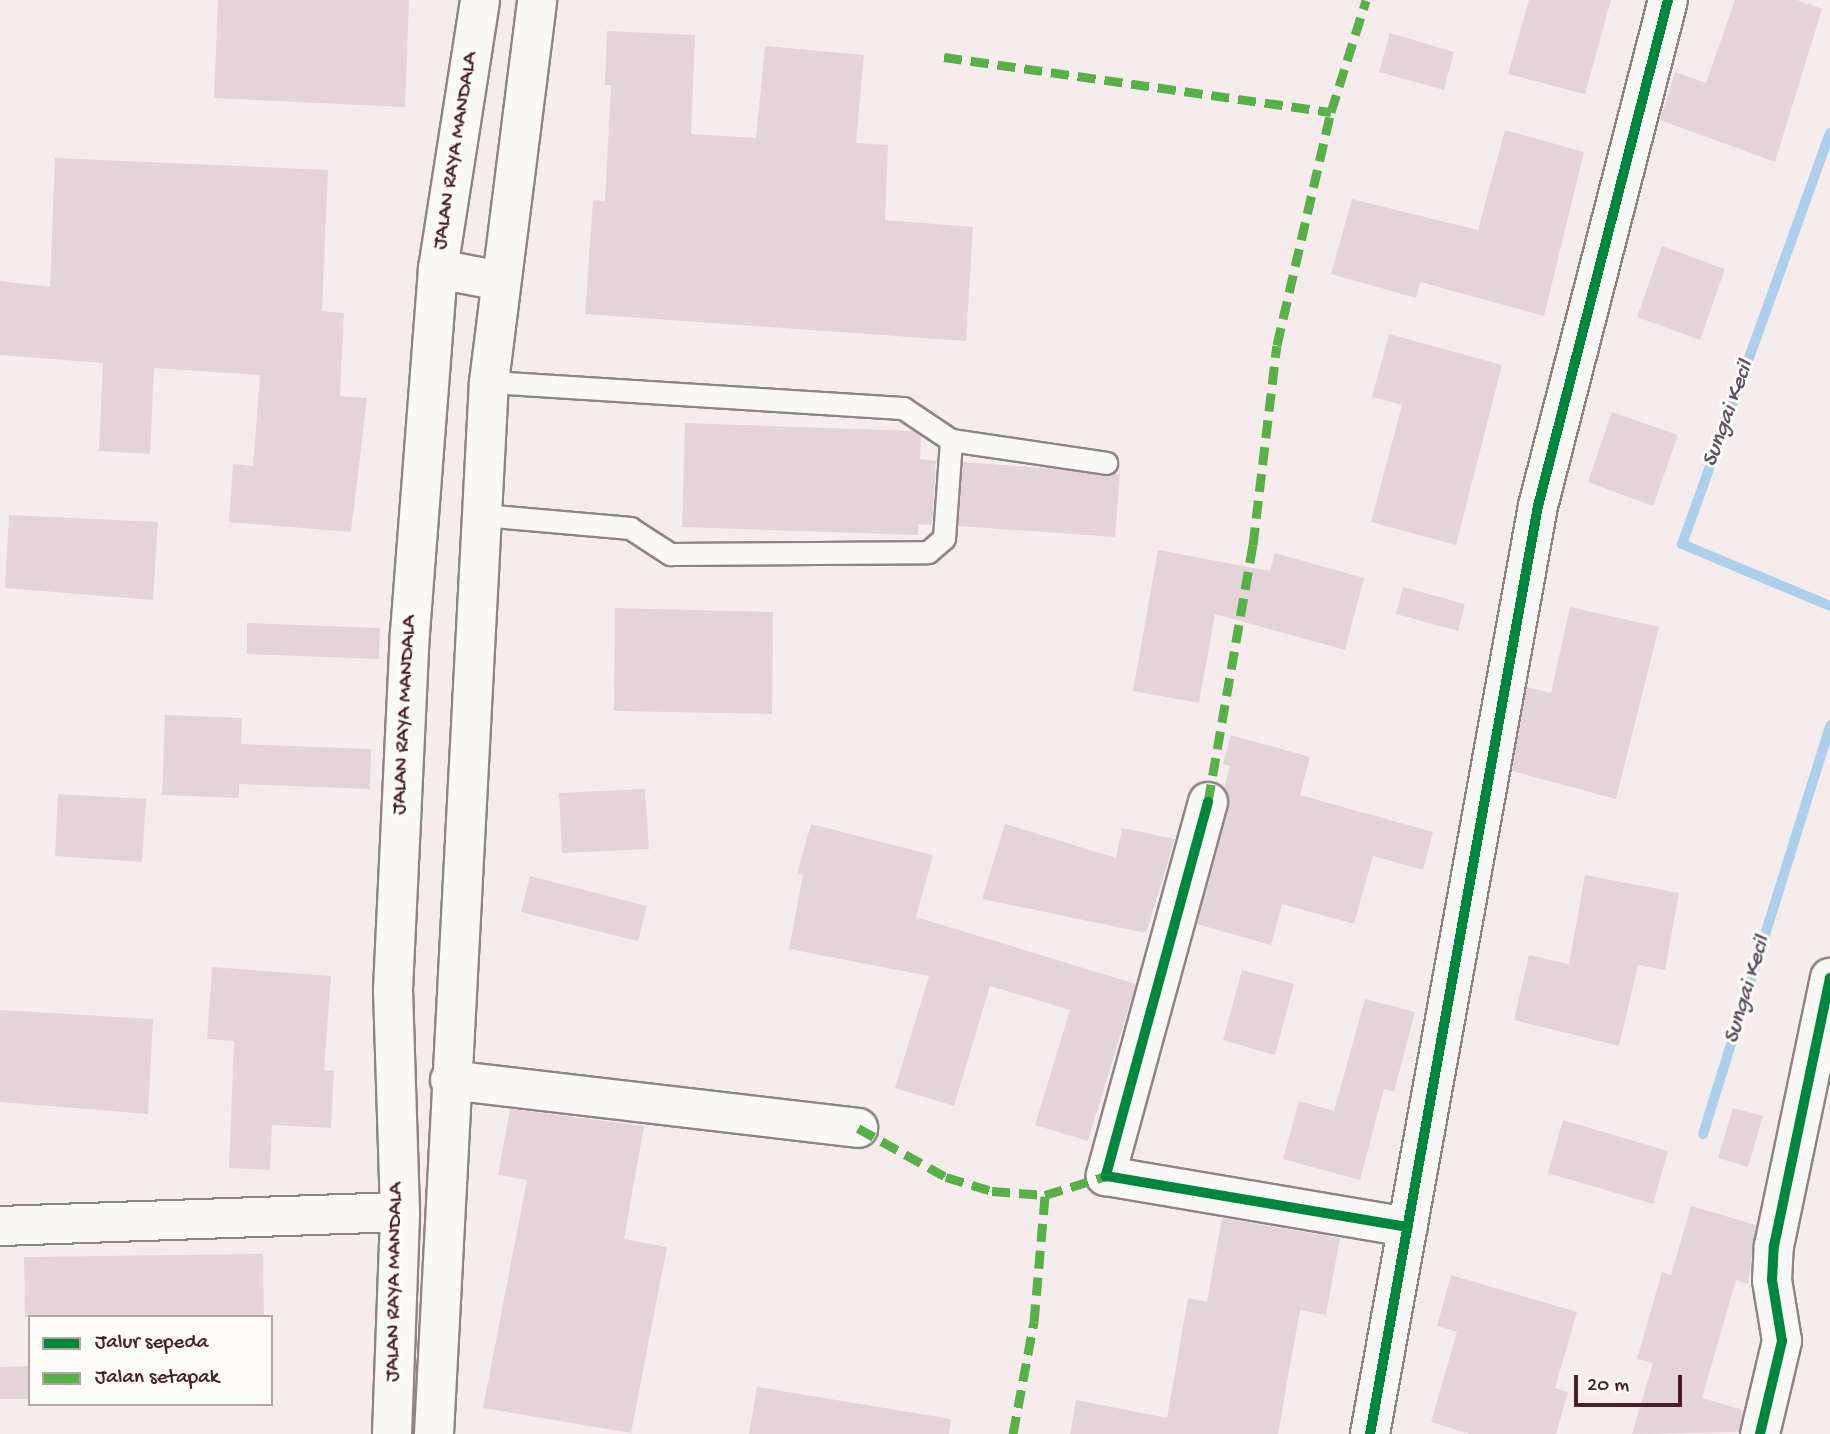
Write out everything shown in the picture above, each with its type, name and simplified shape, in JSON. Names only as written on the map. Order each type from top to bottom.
[{"type":"main road","name":"JALAN RAYA MANDALA","points":[[392,1434],[400,1212],[393,990],[410,633],[438,269],[480,0]]},
{"type":"main road","name":"JALAN RAYA MANDALA","points":[[434,1434],[450,1080],[489,382],[537,0]]},
{"type":"main road","points":[[1370,1434],[1538,506],[1668,0]]},
{"type":"main road","points":[[438,269],[501,281]]},
{"type":"main road","points":[[1208,802],[1106,1176],[1408,1227]]},
{"type":"main road","points":[[1760,1434],[1782,1341],[1772,1280],[1774,1246],[1830,978]]},
{"type":"main road","points":[[450,1080],[859,1128]]},
{"type":"main road","points":[[0,1226],[400,1212]]},
{"type":"lane","points":[[489,382],[903,408],[951,440],[1106,463]]},
{"type":"lane","points":[[482,515],[630,528],[670,554],[928,552],[944,538],[951,440]]},
{"type":"building","points":[[218,0],[409,0],[405,107],[214,98]]},
{"type":"building","points":[[1529,0],[1611,0],[1585,94],[1508,74]]},
{"type":"building","points":[[1735,0],[1797,0],[1822,9],[1775,162],[1660,120],[1675,72],[1706,83]]},
{"type":"building","points":[[607,31],[695,35],[691,134],[756,138],[765,46],[864,55],[856,143],[888,145],[885,220],[973,227],[966,341],[585,314],[593,200],[605,201],[611,85],[605,85]]},
{"type":"building","points":[[1390,33],[1454,52],[1444,90],[1379,72]]},
{"type":"building","points":[[1505,130],[1584,152],[1544,316],[1420,282],[1416,298],[1331,274],[1352,199],[1478,230]]},
{"type":"building","points":[[55,158],[328,170],[322,311],[344,313],[340,396],[367,398],[351,532],[229,522],[233,464],[253,466],[260,375],[154,368],[150,454],[99,451],[103,363],[0,355],[0,281],[50,287]]},
{"type":"building","points":[[1662,246],[1725,269],[1700,340],[1637,317]]},
{"type":"building","points":[[1389,334],[1502,365],[1456,545],[1371,522],[1402,405],[1372,397]]},
{"type":"building","points":[[1612,412],[1678,435],[1653,506],[1588,482]]},
{"type":"building","points":[[685,423],[914,431],[921,435],[920,459],[936,461],[932,525],[918,524],[918,535],[682,527]]},
{"type":"building","points":[[963,462],[1120,474],[1115,537],[958,526]]},
{"type":"building","points":[[9,515],[158,522],[153,600],[5,588]]},
{"type":"building","points":[[1158,550],[1270,571],[1275,553],[1364,578],[1345,650],[1215,614],[1199,703],[1133,691]]},
{"type":"building","points":[[1403,587],[1465,604],[1458,631],[1396,614]]},
{"type":"building","points":[[1570,607],[1659,627],[1616,799],[1512,771],[1527,687],[1551,693]]},
{"type":"building","points":[[615,608],[773,612],[772,714],[614,711]]},
{"type":"building","points":[[247,623],[380,628],[379,659],[247,654]]},
{"type":"building","points":[[165,715],[242,718],[241,744],[371,749],[370,789],[239,784],[239,798],[162,795]]},
{"type":"building","points":[[1231,735],[1310,757],[1300,795],[1433,832],[1423,870],[1373,856],[1354,924],[1282,904],[1271,945],[1197,924],[1229,808],[1224,788],[1230,766],[1223,764]]},
{"type":"building","points":[[645,789],[649,849],[562,853],[559,793]]},
{"type":"building","points":[[58,794],[146,799],[142,862],[55,856]]},
{"type":"building","points":[[811,824],[933,855],[916,917],[1136,984],[1088,1141],[1035,1125],[1070,1010],[990,986],[954,1106],[895,1088],[929,976],[789,949],[803,875],[797,874]]},
{"type":"building","points":[[1005,824],[1116,858],[1122,828],[1175,839],[1146,933],[982,899]]},
{"type":"building","points":[[1585,875],[1679,893],[1665,970],[1638,965],[1619,1046],[1514,1020],[1529,955],[1569,964]]},
{"type":"building","points":[[530,876],[647,906],[638,941],[521,912]]},
{"type":"building","points":[[212,967],[331,976],[324,1070],[334,1071],[331,1128],[272,1125],[270,1170],[229,1168],[234,1041],[207,1039]]},
{"type":"building","points":[[1242,970],[1294,984],[1275,1055],[1223,1040]]},
{"type":"building","points":[[1365,999],[1415,1012],[1394,1092],[1384,1089],[1360,1180],[1283,1159],[1299,1101],[1334,1111]]},
{"type":"building","points":[[0,1010],[153,1019],[148,1114],[0,1102]]},
{"type":"building","points":[[1733,1108],[1763,1116],[1748,1167],[1718,1158]]},
{"type":"building","points":[[510,1109],[644,1126],[624,1239],[667,1247],[631,1433],[483,1408],[527,1180],[498,1175]]},
{"type":"building","points":[[1563,1120],[1668,1151],[1653,1204],[1548,1173]]},
{"type":"building","points":[[1691,1206],[1756,1225],[1748,1284],[1736,1280],[1702,1398],[1743,1410],[1739,1432],[1632,1434],[1653,1363],[1637,1359],[1662,1272],[1671,1275]]},
{"type":"building","points":[[1222,1218],[1340,1238],[1326,1315],[1300,1310],[1278,1434],[1070,1434],[1076,1400],[1167,1418],[1188,1298],[1207,1302]]},
{"type":"building","points":[[263,1254],[264,1315],[25,1317],[24,1257]]},
{"type":"building","points":[[1451,1275],[1577,1312],[1555,1388],[1568,1392],[1556,1434],[1470,1434],[1431,1422],[1457,1332],[1437,1326]]},
{"type":"building","points":[[28,1366],[28,1399],[0,1399],[0,1367]]},
{"type":"building","points":[[757,1387],[951,1419],[949,1434],[749,1434]]},
{"type":"waterway","name":"Sungai Kecil","points":[[1830,133],[1682,544],[1830,606]]},
{"type":"waterway","name":"Sungai Kecil","points":[[1703,1134],[1830,725]]},
{"type":"marked path","points":[[1208,802],[1253,545],[1277,345],[1331,112],[1366,0]]},
{"type":"marked path","points":[[944,57],[1331,112]]},
{"type":"marked path","points":[[858,1128],[946,1177],[992,1191],[1045,1195],[1106,1176]]},
{"type":"marked path","points":[[1013,1434],[1034,1322],[1045,1195]]},
{"type":"cycle path","points":[[1370,1434],[1538,506],[1668,0]]},
{"type":"cycle path","points":[[1208,802],[1106,1176],[1408,1227]]},
{"type":"cycle path","points":[[1760,1434],[1782,1341],[1772,1280],[1774,1246],[1830,978]]}]
